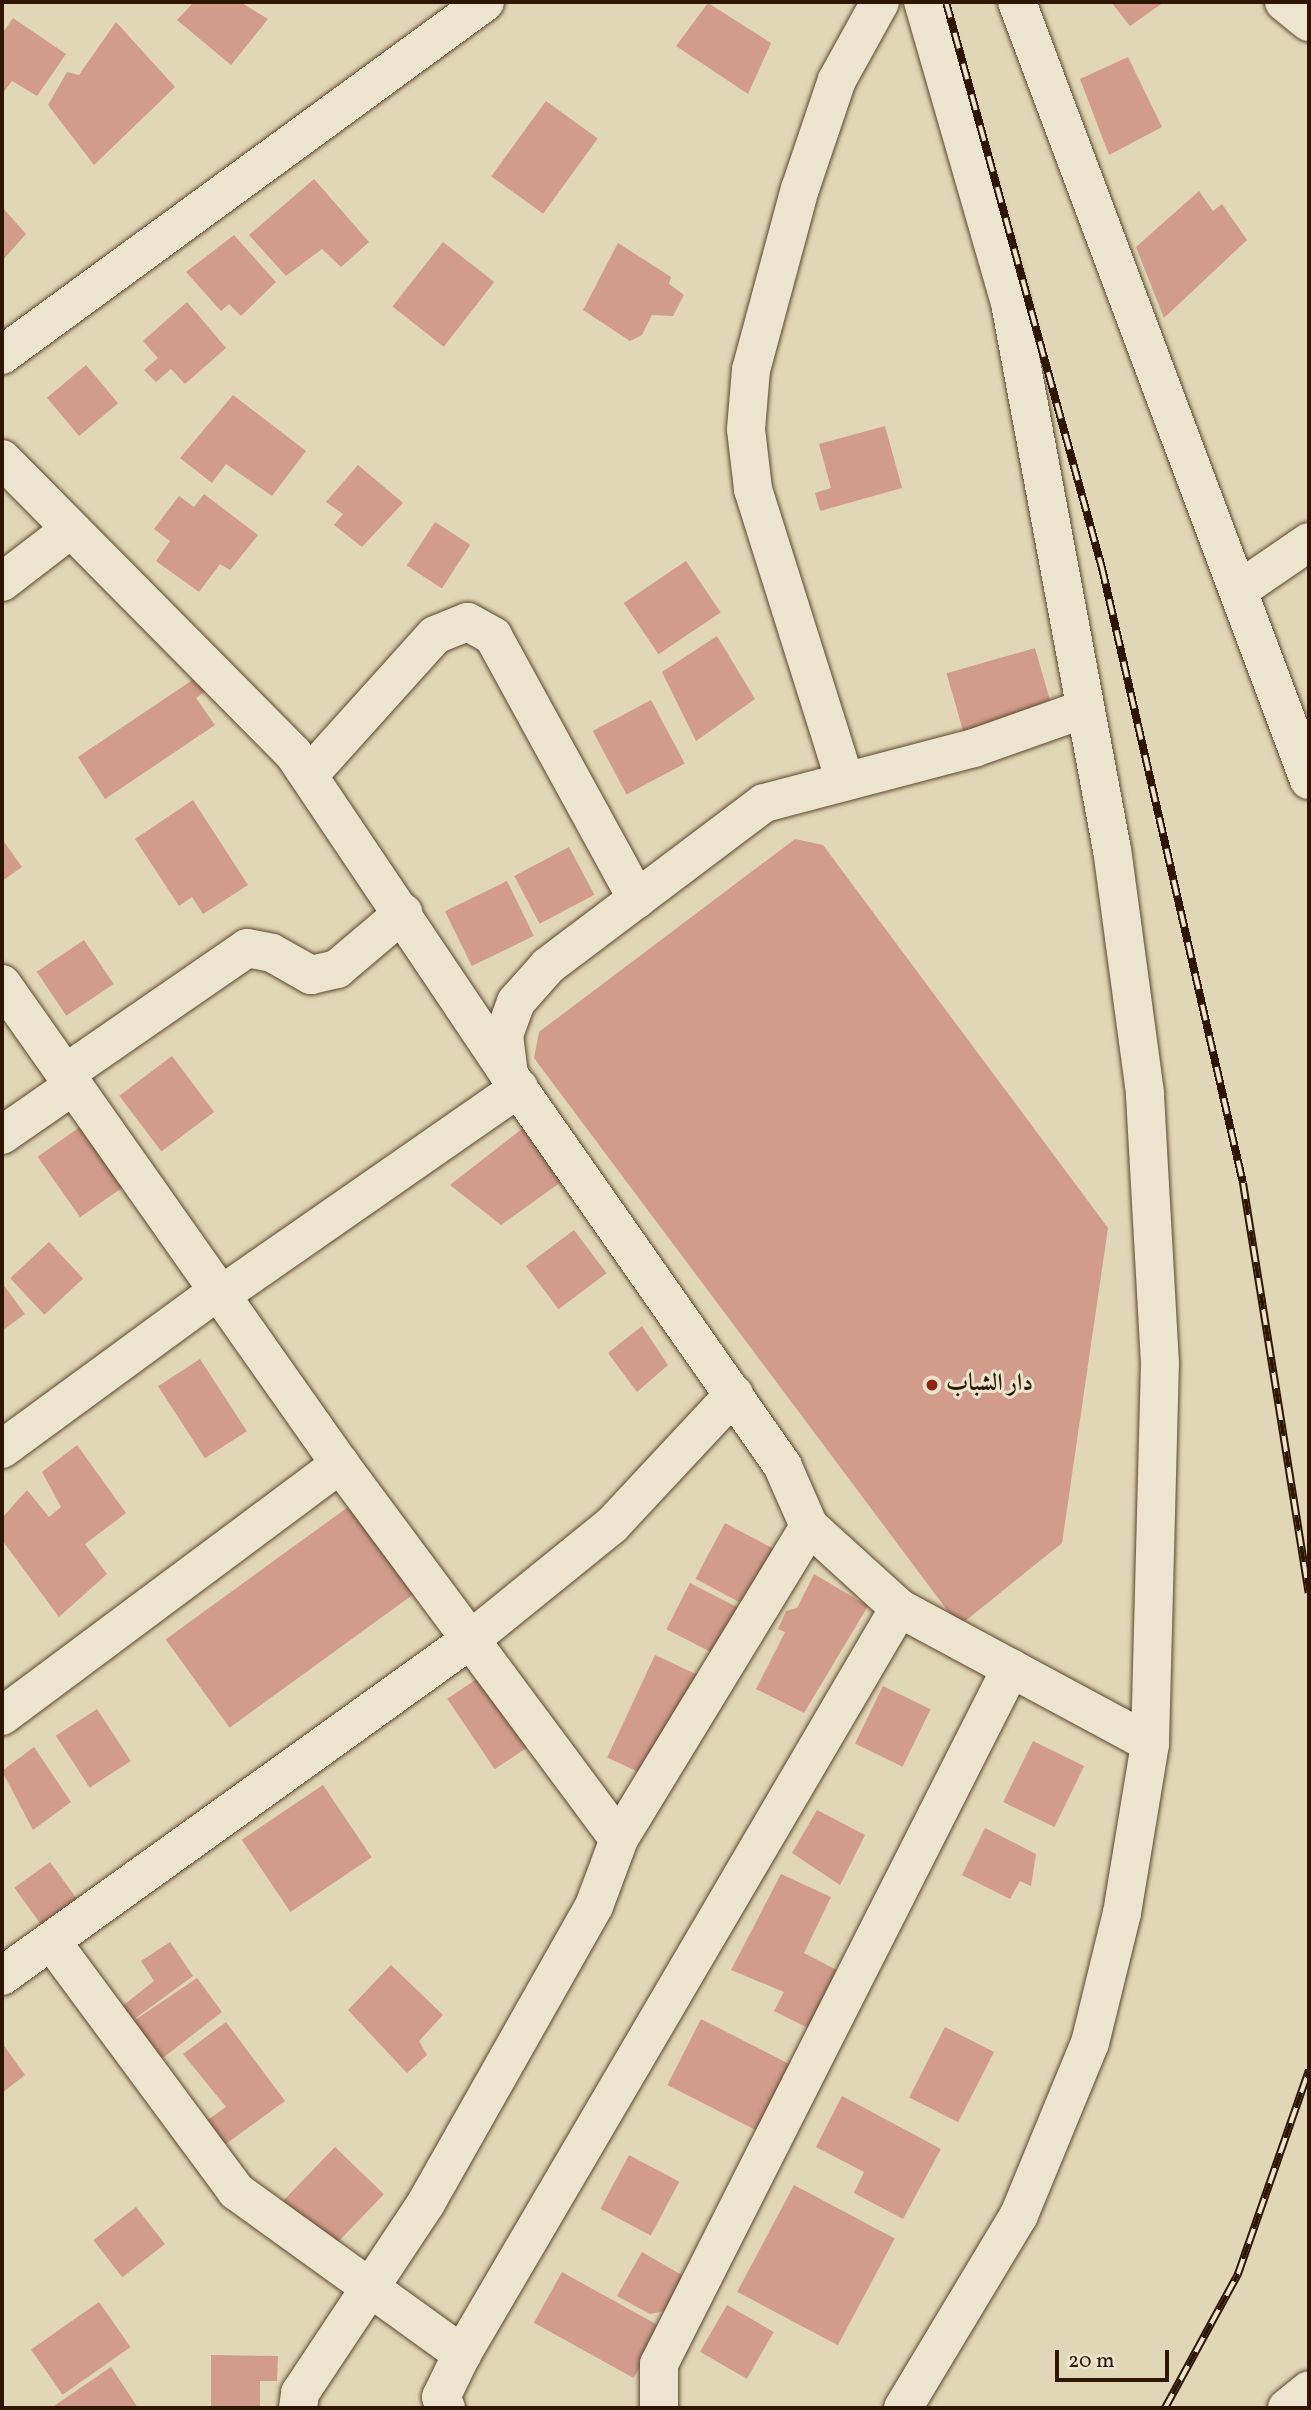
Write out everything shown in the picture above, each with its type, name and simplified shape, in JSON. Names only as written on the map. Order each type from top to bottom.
[{"type":"street","points":[[2,355],[485,2]]},
{"type":"street","points":[[844,778],[753,489],[746,429],[751,370],[800,189],[837,80],[880,2]]},
{"type":"street","points":[[903,2408],[1019,2215],[1090,2043],[1122,1913],[1150,1743],[1160,1390],[1157,1234],[1114,864],[1010,303],[923,2]]},
{"type":"street","points":[[1017,2],[1309,780]]},
{"type":"street","points":[[1284,2],[1309,22]]},
{"type":"street","points":[[2,459],[67,532],[183,637],[309,775],[514,1081],[783,1467],[809,1526],[899,1608],[1150,1743]]},
{"type":"street","points":[[2,582],[67,532]]},
{"type":"street","points":[[1239,590],[1309,542]]},
{"type":"street","points":[[309,775],[435,635],[468,622],[493,636],[636,899]]},
{"type":"street","points":[[514,1081],[504,1035],[516,1002],[548,966],[764,803],[844,778],[961,751],[1084,709]]},
{"type":"street","points":[[2,1135],[70,1079],[247,948],[272,953],[311,975],[337,969],[403,913]]},
{"type":"street","points":[[2,984],[340,1464],[620,1839]]},
{"type":"street","points":[[2,1449],[514,1081]]},
{"type":"street","points":[[2,1976],[470,1640],[612,1525],[734,1394]]},
{"type":"street","points":[[2,1716],[340,1464]]},
{"type":"street","points":[[298,2408],[300,2393],[426,2203],[594,1906],[620,1839],[809,1526]]},
{"type":"street","points":[[446,2408],[441,2397],[462,2354],[899,1608]]},
{"type":"street","points":[[659,2408],[659,2364],[1011,1668]]},
{"type":"street","points":[[52,1942],[236,2191],[462,2354]]},
{"type":"street","points":[[1287,2408],[1309,2390]]},
{"type":"building","points":[[194,2],[240,2],[268,19],[231,65],[177,20]]},
{"type":"building","points":[[1111,2],[1164,2],[1130,26]]},
{"type":"building","points":[[708,3],[771,43],[748,94],[676,46]]},
{"type":"building","points":[[13,18],[66,54],[37,96],[12,81],[2,94],[2,34]]},
{"type":"building","points":[[116,22],[175,87],[94,165],[48,105],[67,72],[79,75]]},
{"type":"building","points":[[1128,57],[1162,127],[1109,155],[1080,79]]},
{"type":"building","points":[[546,101],[598,139],[543,214],[491,176]]},
{"type":"building","points":[[314,179],[369,242],[341,267],[322,249],[286,276],[249,235]]},
{"type":"building","points":[[1199,191],[1213,211],[1222,204],[1247,240],[1164,318],[1136,247]]},
{"type":"building","points":[[2,207],[26,234],[2,261]]},
{"type":"building","points":[[234,235],[276,282],[241,316],[229,304],[221,311],[186,272]]},
{"type":"building","points":[[443,242],[494,282],[444,347],[393,307]]},
{"type":"building","points":[[618,243],[671,277],[669,284],[684,295],[673,316],[652,315],[642,335],[630,341],[583,310]]},
{"type":"building","points":[[187,302],[226,348],[185,384],[171,369],[156,382],[144,370],[158,358],[143,341]]},
{"type":"building","points":[[86,365],[118,403],[79,436],[47,398]]},
{"type":"building","points":[[233,395],[306,451],[272,496],[226,464],[212,483],[180,458]]},
{"type":"building","points":[[885,426],[902,488],[820,511],[815,493],[831,488],[819,444]]},
{"type":"building","points":[[358,465],[403,503],[362,547],[334,525],[343,514],[326,502]]},
{"type":"building","points":[[204,494],[258,535],[230,570],[220,564],[199,592],[156,561],[170,541],[154,529],[179,496],[194,507]]},
{"type":"building","points":[[435,522],[470,545],[442,588],[407,566]]},
{"type":"building","points":[[686,561],[721,612],[658,654],[624,603]]},
{"type":"building","points":[[717,636],[755,699],[696,741],[662,672]]},
{"type":"building","points":[[1035,648],[1053,711],[965,737],[947,673]]},
{"type":"building","points":[[200,675],[210,688],[196,698],[215,725],[105,799],[78,757]]},
{"type":"building","points":[[651,700],[685,764],[627,795],[593,731]]},
{"type":"building","points":[[193,800],[248,885],[203,914],[192,897],[179,906],[135,839]]},
{"type":"building","points":[[2,839],[22,867],[2,881]]},
{"type":"building","name":"دار الشباب","points":[[795,839],[823,845],[1108,1228],[1062,1543],[959,1626],[534,1058],[539,1032]]},
{"type":"building","points":[[569,847],[594,895],[540,924],[514,876]]},
{"type":"building","points":[[507,881],[534,936],[472,966],[445,911]]},
{"type":"building","points":[[84,940],[114,984],[66,1016],[37,972]]},
{"type":"building","points":[[172,1056],[214,1112],[161,1152],[119,1096]]},
{"type":"building","points":[[90,1120],[132,1181],[80,1217],[38,1157]]},
{"type":"building","points":[[523,1128],[561,1182],[501,1225],[450,1185]]},
{"type":"building","points":[[574,1230],[606,1273],[559,1309],[526,1266]]},
{"type":"building","points":[[49,1242],[83,1279],[44,1315],[10,1278]]},
{"type":"building","points":[[2,1283],[25,1314],[2,1331]]},
{"type":"building","points":[[642,1326],[668,1365],[637,1392],[608,1353]]},
{"type":"building","points":[[200,1359],[247,1431],[205,1458],[158,1386]]},
{"type":"building","points":[[77,1445],[126,1513],[85,1544],[107,1574],[59,1617],[2,1540],[2,1518],[27,1490],[49,1517],[61,1507],[42,1472]]},
{"type":"building","points":[[359,1499],[423,1587],[230,1728],[166,1639]]},
{"type":"building","points":[[725,1523],[774,1549],[744,1604],[695,1579]]},
{"type":"building","points":[[814,1574],[868,1606],[804,1713],[756,1689],[785,1632],[778,1629],[786,1611],[797,1608]]},
{"type":"building","points":[[690,1583],[741,1609],[717,1655],[666,1629]]},
{"type":"building","points":[[655,1655],[702,1677],[654,1779],[607,1757]]},
{"type":"building","points":[[487,1672],[535,1742],[495,1769],[447,1699]]},
{"type":"building","points":[[883,1686],[931,1709],[903,1767],[855,1744]]},
{"type":"building","points":[[97,1709],[131,1761],[90,1788],[56,1736]]},
{"type":"building","points":[[1033,1741],[1084,1766],[1054,1827],[1003,1802]]},
{"type":"building","points":[[34,1747],[71,1802],[33,1830],[2,1771]]},
{"type":"building","points":[[323,1785],[372,1857],[290,1912],[242,1840]]},
{"type":"building","points":[[817,1810],[865,1835],[840,1885],[792,1853]]},
{"type":"building","points":[[985,1828],[1036,1854],[1031,1886],[1020,1881],[1010,1899],[962,1875]]},
{"type":"building","points":[[50,1862],[84,1908],[48,1934],[14,1888]]},
{"type":"building","points":[[781,1874],[831,1897],[804,1953],[850,1977],[820,2034],[774,2011],[784,1992],[731,1970]]},
{"type":"building","points":[[170,1942],[193,1976],[129,2023],[120,2008],[154,1981],[141,1961]]},
{"type":"building","points":[[391,1965],[443,2015],[419,2041],[427,2055],[407,2073],[348,2010]]},
{"type":"building","points":[[197,1978],[222,2012],[155,2064],[129,2024]]},
{"type":"building","points":[[701,2019],[800,2069],[766,2135],[667,2085]]},
{"type":"building","points":[[226,2022],[285,2101],[219,2149],[202,2124],[226,2107],[183,2054]]},
{"type":"building","points":[[945,2027],[994,2052],[958,2122],[909,2097]]},
{"type":"building","points":[[2,2043],[25,2075],[2,2093]]},
{"type":"building","points":[[842,2096],[941,2149],[903,2219],[854,2193],[864,2172],[816,2147]]},
{"type":"building","points":[[335,2147],[384,2194],[331,2249],[282,2202]]},
{"type":"building","points":[[629,2155],[679,2182],[651,2236],[600,2209]]},
{"type":"building","points":[[794,2185],[895,2239],[838,2345],[737,2292]]},
{"type":"building","points":[[136,2207],[165,2244],[122,2277],[93,2240]]},
{"type":"building","points":[[642,2252],[687,2278],[669,2310],[650,2314],[617,2296]]},
{"type":"building","points":[[562,2272],[662,2327],[634,2378],[534,2323]]},
{"type":"building","points":[[99,2302],[131,2347],[63,2395],[31,2350]]},
{"type":"building","points":[[727,2305],[774,2332],[747,2379],[700,2352]]},
{"type":"building","points":[[211,2355],[278,2356],[277,2381],[260,2381],[260,2408],[211,2408]]},
{"type":"building","points":[[111,2367],[138,2408],[51,2408]]},
{"type":"railway","points":[[946,2],[1102,568],[1243,1183],[1309,1593]]},
{"type":"railway","points":[[1165,2408],[1238,2274],[1309,2070]]},
{"type":"place","name":"دار الشباب","points":[[932,1385]]}]
